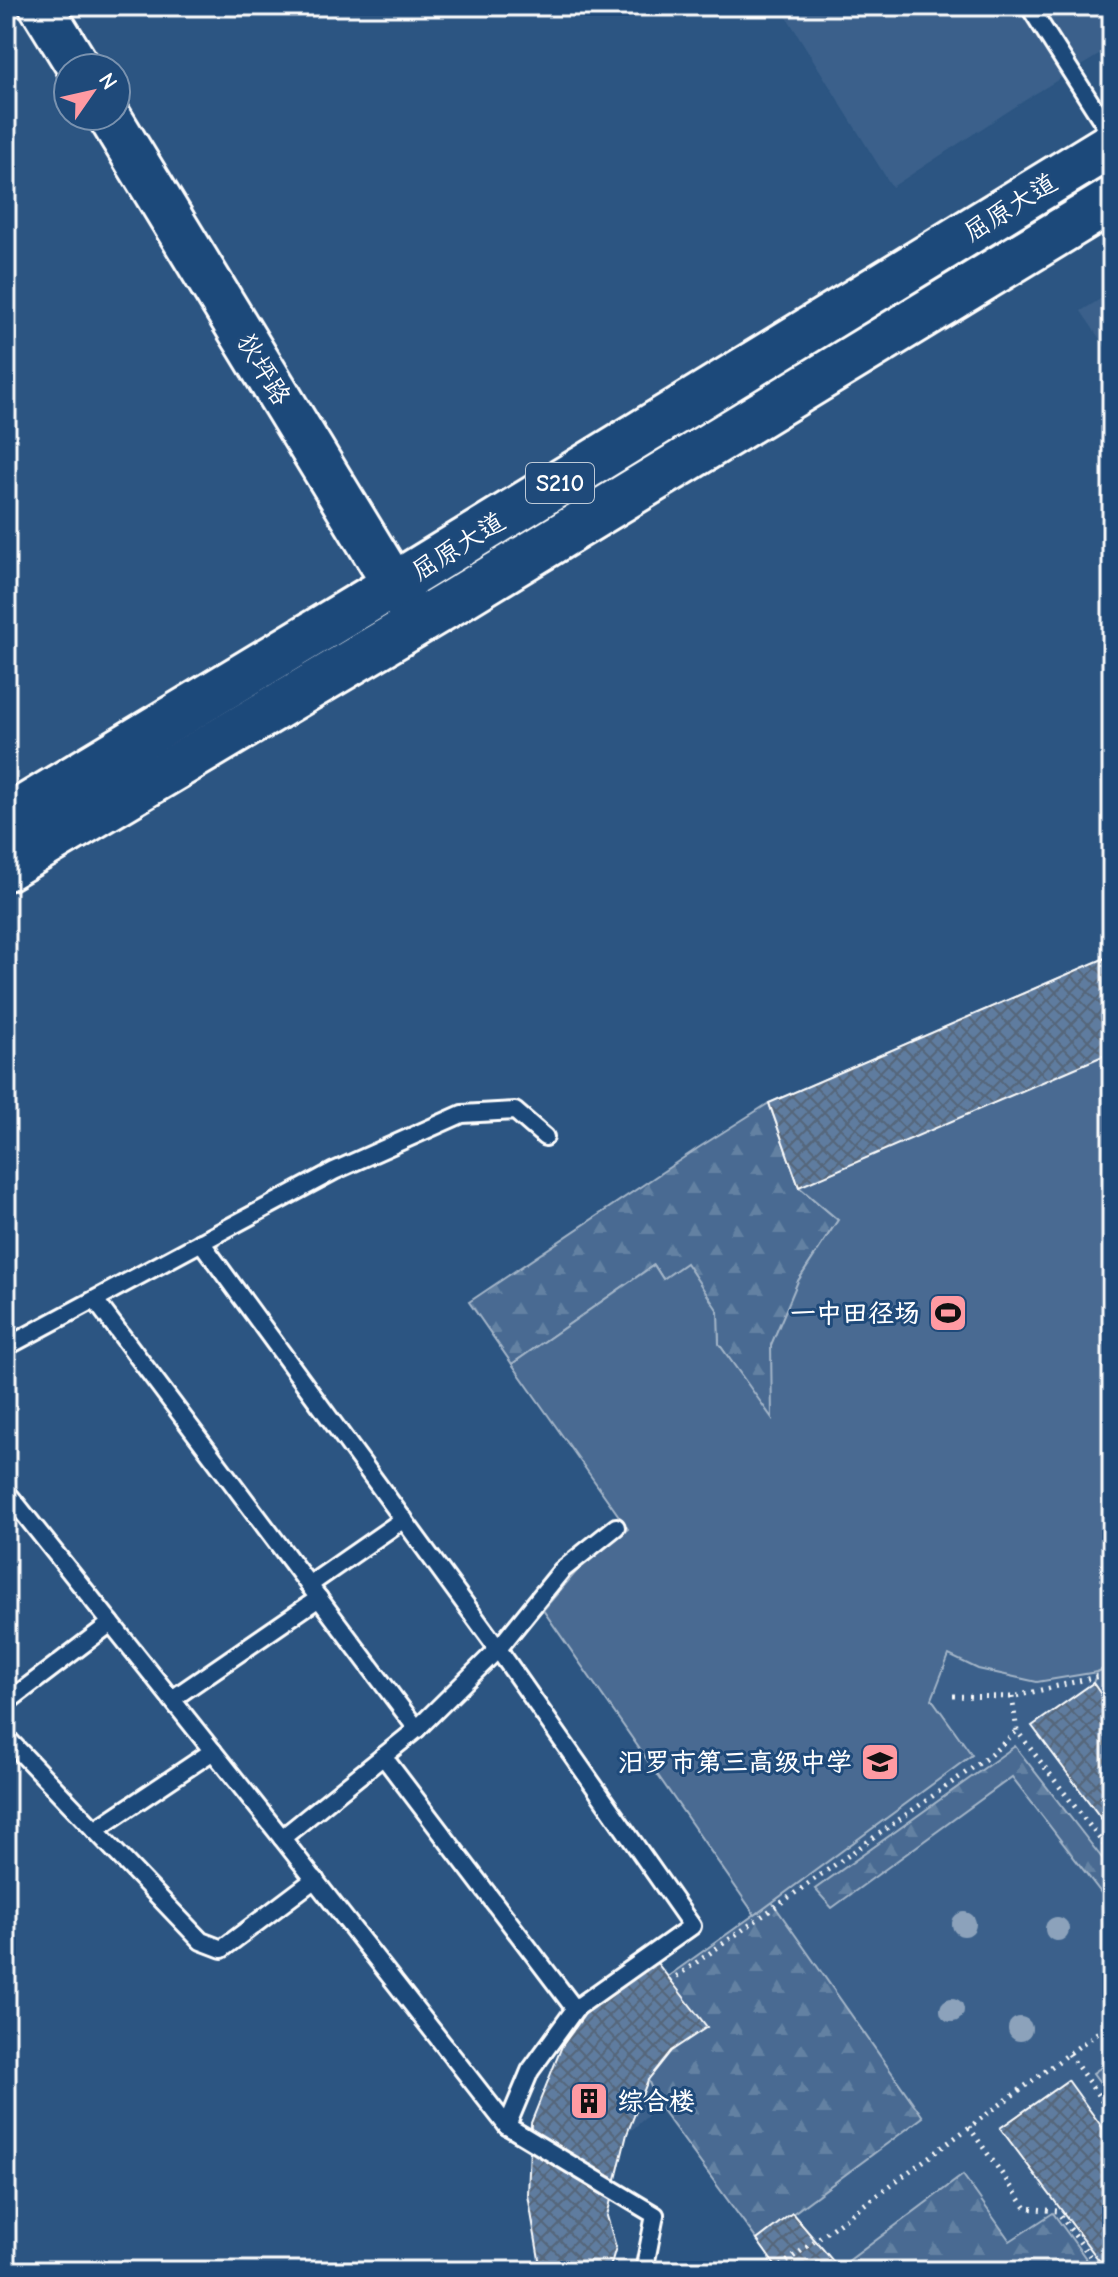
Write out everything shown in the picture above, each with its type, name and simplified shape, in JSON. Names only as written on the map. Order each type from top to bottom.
[{"type":"main road","name":"屈原大道","points":[[6,819],[1112,144]]},
{"type":"main road","name":"屈原大道","points":[[6,868],[417,623],[1112,200]]},
{"type":"street","points":[[41,6],[69,52]]},
{"type":"street","name":"狄坪路","points":[[119,132],[417,623]]},
{"type":"lane","points":[[1029,6],[1112,136]]},
{"type":"lane","points":[[6,1347],[334,1171],[462,1114],[515,1111],[545,1137]]},
{"type":"lane","points":[[201,1242],[498,1649],[692,1926],[575,2009],[530,2071],[507,2126]]},
{"type":"lane","points":[[95,1300],[417,1729]]},
{"type":"lane","points":[[6,1491],[507,2126],[655,2215],[644,2271]]},
{"type":"lane","points":[[172,1699],[314,1592],[404,1519]]},
{"type":"lane","points":[[282,1838],[417,1729],[498,1649],[562,1570],[616,1527]]},
{"type":"lane","points":[[6,1703],[111,1623]]},
{"type":"lane","points":[[6,1737],[201,1941],[222,1949],[315,1879]]},
{"type":"lane","points":[[95,1830],[213,1751]]},
{"type":"lane","points":[[383,1756],[575,2009]]},
{"type":"path","points":[[953,1696],[1012,1697],[1112,1673]]},
{"type":"path","points":[[1012,1697],[1017,1731],[1112,1855]]},
{"type":"path","points":[[670,1981],[988,1757],[1017,1731]]},
{"type":"path","points":[[774,2271],[1112,2022]]},
{"type":"path","points":[[1068,2053],[1112,2115]]},
{"type":"path","points":[[969,2127],[1026,2208],[1057,2211],[1101,2271]]},
{"type":"shaded area","points":[[780,6],[1112,6],[1112,47],[892,187]]},
{"type":"shaded area","points":[[1112,292],[1112,357],[1081,311]]},
{"type":"shaded area","name":"汨罗市第三高级中学","points":[[1112,955],[1112,2271],[779,2271],[659,2106],[627,2134],[607,2216],[616,2247],[541,2271],[528,2195],[531,2123],[562,2046],[755,1914],[543,1610],[583,1564],[628,1528],[469,1302],[769,1103]]},
{"type":"green space","points":[[1112,955],[1112,1665],[1097,1672],[1037,1682],[978,1669],[949,1655],[932,1699],[972,1755],[755,1915],[543,1610],[583,1564],[628,1529],[512,1364],[654,1265],[663,1279],[686,1263],[718,1311],[719,1344],[772,1418],[771,1345],[798,1281],[838,1220],[799,1187],[769,1103]]},
{"type":"green space","points":[[769,1103],[799,1187],[838,1220],[798,1281],[772,1420],[719,1344],[717,1311],[663,1279],[654,1265],[512,1364],[469,1302]]},
{"type":"green space","points":[[1112,1665],[1112,1710],[1093,1683],[1097,1672]]},
{"type":"green space","points":[[1015,1746],[1112,1871],[1112,1907],[1012,1777],[832,1908],[815,1889]]},
{"type":"green space","points":[[772,1902],[923,2117],[757,2240],[659,2106],[648,2080],[667,1977]]},
{"type":"green space","points":[[1112,2060],[1112,2099],[1093,2073]]},
{"type":"green space","points":[[963,2175],[1010,2241],[1053,2213],[1095,2271],[841,2271],[839,2268]]},
{"type":"building","points":[[1112,955],[1112,1052],[799,1187],[769,1103]]},
{"type":"building","points":[[1093,1683],[1112,1710],[1112,1833],[1032,1726]]},
{"type":"building","name":"综合楼","points":[[654,1959],[707,2027],[671,2051],[648,2080],[627,2134],[607,2216],[616,2247],[609,2271],[541,2271],[528,2195],[531,2123],[562,2046],[595,2000]]},
{"type":"building","points":[[1068,2080],[1112,2141],[1112,2271],[1107,2271],[1000,2128]]},
{"type":"building","points":[[792,2213],[841,2271],[779,2271],[757,2240]]},
{"type":"place","name":"一中田径场","points":[[948,1313]]},
{"type":"place","name":"汨罗市第三高级中学","points":[[880,1762]]},
{"type":"place","name":"综合楼","points":[[589,2101]]}]
